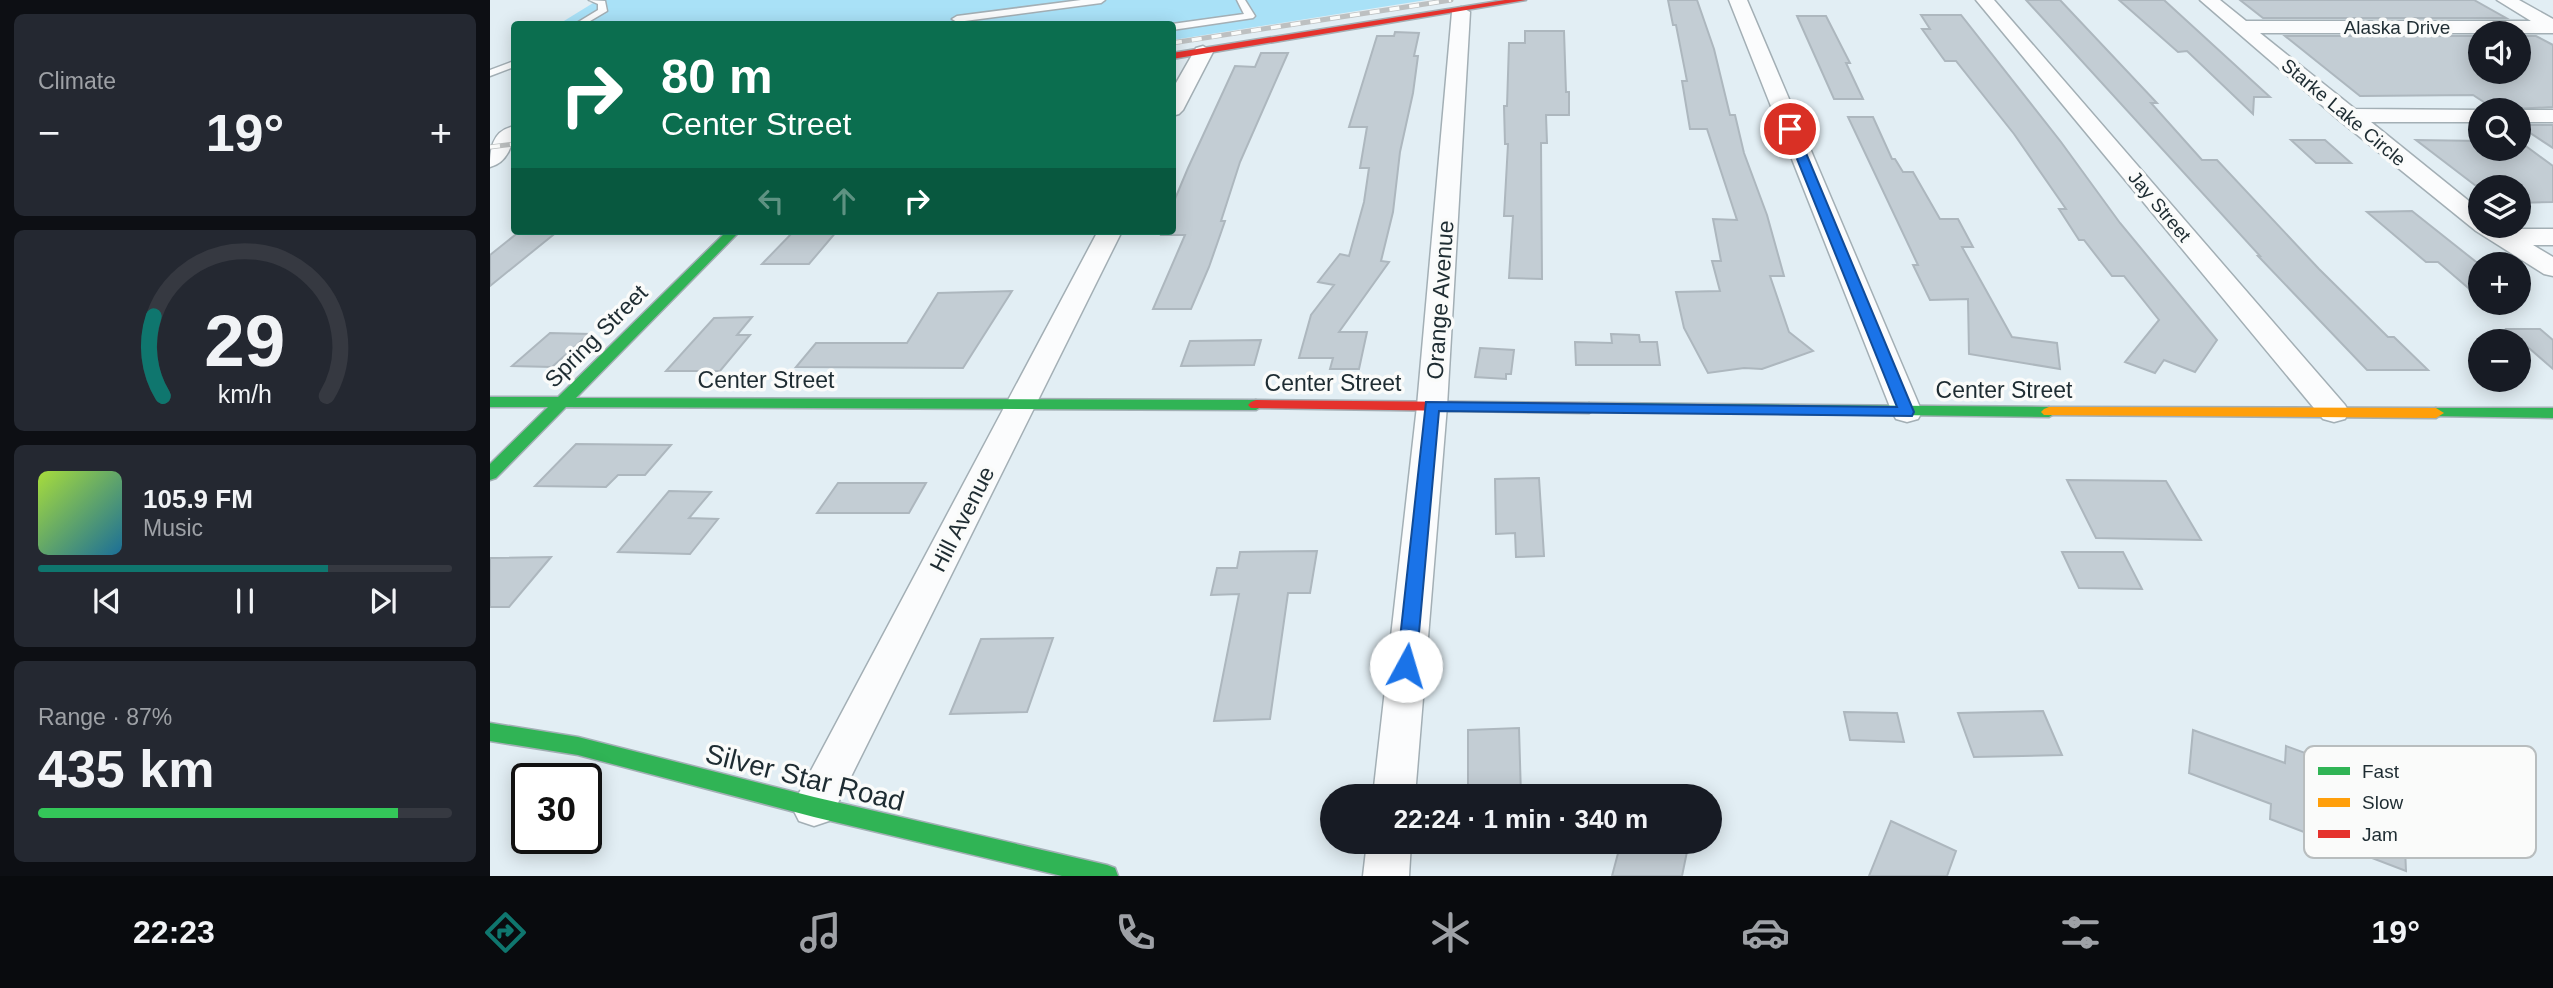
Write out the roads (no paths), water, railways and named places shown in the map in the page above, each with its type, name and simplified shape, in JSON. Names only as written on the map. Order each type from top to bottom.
[{"type":"street","points":[[1176,55],[1460,6],[1522,0]]},
{"type":"street","points":[[1738,0],[1907,412]]},
{"type":"street","name":"Jay Street","points":[[1985,0],[2334,412]]},
{"type":"street","name":"Starke Lake Circle","points":[[2209,0],[2468,212]]},
{"type":"street","points":[[2506,0],[2553,27]]},
{"type":"street","name":"Orange Avenue","points":[[1395,784],[1432,406],[1460,6]]},
{"type":"street","name":"Alaska Drive","points":[[2241,27],[2553,27]]},
{"type":"street","points":[[1176,103],[1203,52]]},
{"type":"street","points":[[2347,115],[2468,116]]},
{"type":"street","points":[[2531,116],[2553,116]]},
{"type":"street","points":[[490,160],[505,135]]},
{"type":"street","name":"Spring Street","points":[[490,474],[730,235]]},
{"type":"street","name":"Hill Avenue","points":[[814,807],[1108,235]]},
{"type":"street","points":[[2531,235],[2553,237]]},
{"type":"street","points":[[2503,238],[2553,268]]},
{"type":"street","name":"Center Street","points":[[490,402],[1432,406],[1907,412],[2553,413]]},
{"type":"street","name":"Silver Star Road","points":[[490,732],[578,746],[814,807],[1107,876]]},
{"type":"street","points":[[1386,876],[1388,854]]},
{"type":"lane","points":[[957,19],[1044,12],[1101,0]]},
{"type":"lane","points":[[1176,26],[1250,16],[1241,0]]},
{"type":"lane","points":[[584,21],[602,11],[597,1]]},
{"type":"lane","points":[[492,73],[511,65]]},
{"type":"railway","points":[[1176,42],[1451,0]]},
{"type":"railway","points":[[490,147],[511,144]]}]
